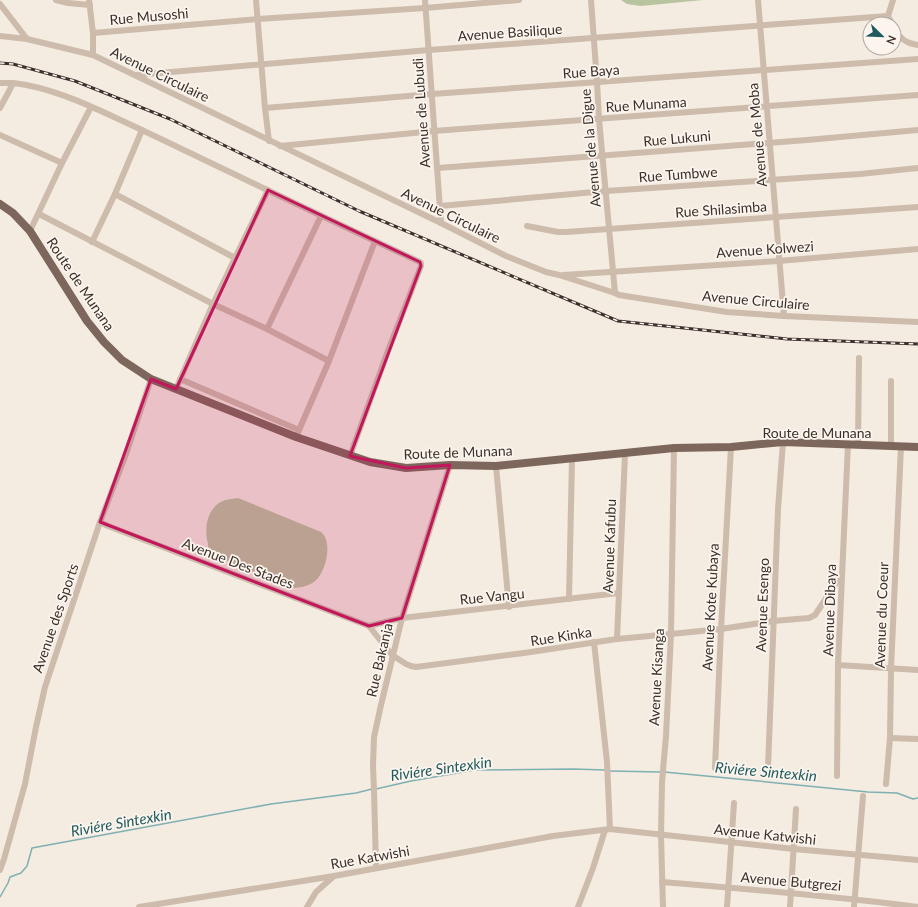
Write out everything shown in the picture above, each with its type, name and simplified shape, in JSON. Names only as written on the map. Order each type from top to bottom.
[{"type":"main road","name":"Route de Munana","points":[[0,204],[13,213],[30,231],[87,321],[104,342],[122,360],[151,379],[297,434],[350,456],[376,463],[406,468],[450,465],[496,466],[674,448],[731,447],[783,442],[918,447]]},
{"type":"street","points":[[56,0],[68,3],[89,3],[93,33],[93,55]]},
{"type":"street","points":[[256,0],[269,141]]},
{"type":"street","name":"Avenue de Lubudi","points":[[425,0],[441,223]]},
{"type":"street","name":"Rue Musoshi","points":[[93,33],[258,19],[519,0]]},
{"type":"street","name":"Avenue de la Digue","points":[[591,0],[599,119],[615,293]]},
{"type":"street","name":"Avenue de Moba","points":[[758,0],[784,316]]},
{"type":"street","points":[[888,16],[893,0]]},
{"type":"street","points":[[0,4],[27,39]]},
{"type":"street","name":"Avenue Basilique","points":[[134,75],[429,50],[862,18]]},
{"type":"street","name":"Avenue Circulaire","points":[[0,36],[27,39],[93,55],[441,223],[506,256],[546,272],[619,295],[727,312],[918,322]]},
{"type":"street","points":[[902,38],[914,45],[918,45]]},
{"type":"street","name":"Rue Baya","points":[[265,108],[432,94],[918,59]]},
{"type":"street","points":[[0,83],[13,83],[54,92],[91,107],[420,262],[421,266],[389,348],[350,456]]},
{"type":"street","points":[[0,108],[13,83]]},
{"type":"street","name":"Rue Munama","points":[[280,146],[434,130],[918,95]]},
{"type":"street","points":[[30,231],[62,163],[91,107]]},
{"type":"street","points":[[92,242],[115,194],[142,130]]},
{"type":"street","name":"Rue Lukuni","points":[[438,168],[918,130]]},
{"type":"street","points":[[0,135],[62,163]]},
{"type":"street","name":"Rue Tumbwe","points":[[440,206],[606,190],[860,174],[918,168]]},
{"type":"street","points":[[176,389],[213,304],[268,190]]},
{"type":"street","points":[[115,194],[235,258]]},
{"type":"street","name":"Rue Shilasimba","points":[[527,226],[558,232],[918,206]]},
{"type":"street","points":[[39,214],[213,304],[268,329],[329,361]]},
{"type":"street","points":[[268,329],[321,216]]},
{"type":"street","points":[[180,379],[297,434],[329,361],[375,241]]},
{"type":"street","name":"Avenue Kolwezi","points":[[560,276],[918,249]]},
{"type":"street","points":[[858,445],[859,358]]},
{"type":"street","name":"Avenue des Sports","points":[[0,870],[25,784],[45,687],[100,522],[126,454],[151,379]]},
{"type":"street","points":[[891,381],[891,446]]},
{"type":"street","name":"Avenue Esengo","points":[[768,768],[778,509],[783,442]]},
{"type":"street","name":"Avenue Dibaya","points":[[837,776],[838,665],[848,444]]},
{"type":"street","name":"Avenue du Coeur","points":[[886,784],[890,738],[891,669],[901,446]]},
{"type":"street","name":"Avenue Kote Kubaya","points":[[715,768],[731,447]]},
{"type":"street","name":"Avenue Kisanga","points":[[663,907],[661,835],[662,782],[666,736],[671,634],[674,448]]},
{"type":"street","name":"Avenue Kafubu","points":[[617,639],[625,454]]},
{"type":"street","points":[[569,599],[572,459]]},
{"type":"street","name":"Rue Bakanja","points":[[376,867],[373,766],[374,737],[392,655],[402,618],[450,465]]},
{"type":"street","points":[[496,466],[509,606]]},
{"type":"street","name":"Avenue Des Stades","points":[[100,522],[369,626]]},
{"type":"street","name":"Rue Kinka","points":[[369,626],[392,655],[406,664],[416,666],[524,653],[617,639],[721,629],[773,621],[809,618],[815,615],[842,574]]},
{"type":"street","name":"Rue Vangu","points":[[369,626],[402,618],[619,593]]},
{"type":"street","points":[[578,907],[608,829],[606,755],[594,642]]},
{"type":"street","points":[[838,665],[918,670]]},
{"type":"street","points":[[890,738],[918,739]]},
{"type":"street","points":[[854,907],[863,796]]},
{"type":"street","points":[[727,907],[734,803]]},
{"type":"street","points":[[790,907],[796,809]]},
{"type":"street","name":"Avenue Katwishi","points":[[608,829],[794,849],[918,860]]},
{"type":"street","name":"Rue Katwishi","points":[[139,907],[334,876],[376,867],[553,836],[608,829]]},
{"type":"street","points":[[307,907],[316,892],[334,876]]},
{"type":"street","name":"Avenue Butgrezi","points":[[662,882],[854,899],[918,907]]},
{"type":"highlighted area","points":[[268,190],[420,262],[421,266],[350,456],[406,468],[450,465],[402,618],[369,626],[100,522],[151,379],[176,389]]},
{"type":"green space","points":[[621,0],[703,0],[641,6],[627,4]]},
{"type":"green space","points":[[238,498],[323,534],[327,542],[326,560],[322,572],[313,583],[295,588],[222,559],[212,552],[208,546],[206,535],[209,515],[219,503]]},
{"type":"waterway","name":"Riviére Sintexkin","points":[[376,789],[411,781],[475,770],[606,770]]},
{"type":"waterway","name":"Riviére Sintexkin","points":[[610,771],[660,772]]},
{"type":"waterway","name":"Riviére Sintexkin","points":[[664,772],[868,792],[897,793],[913,799],[918,798]]},
{"type":"waterway","name":"Riviére Sintexkin","points":[[0,897],[10,877],[21,873],[27,866],[32,848],[271,804],[356,793],[372,789]]},
{"type":"railway","points":[[0,63],[13,64],[75,81],[170,119],[359,211],[618,321],[787,339],[918,344]]}]
